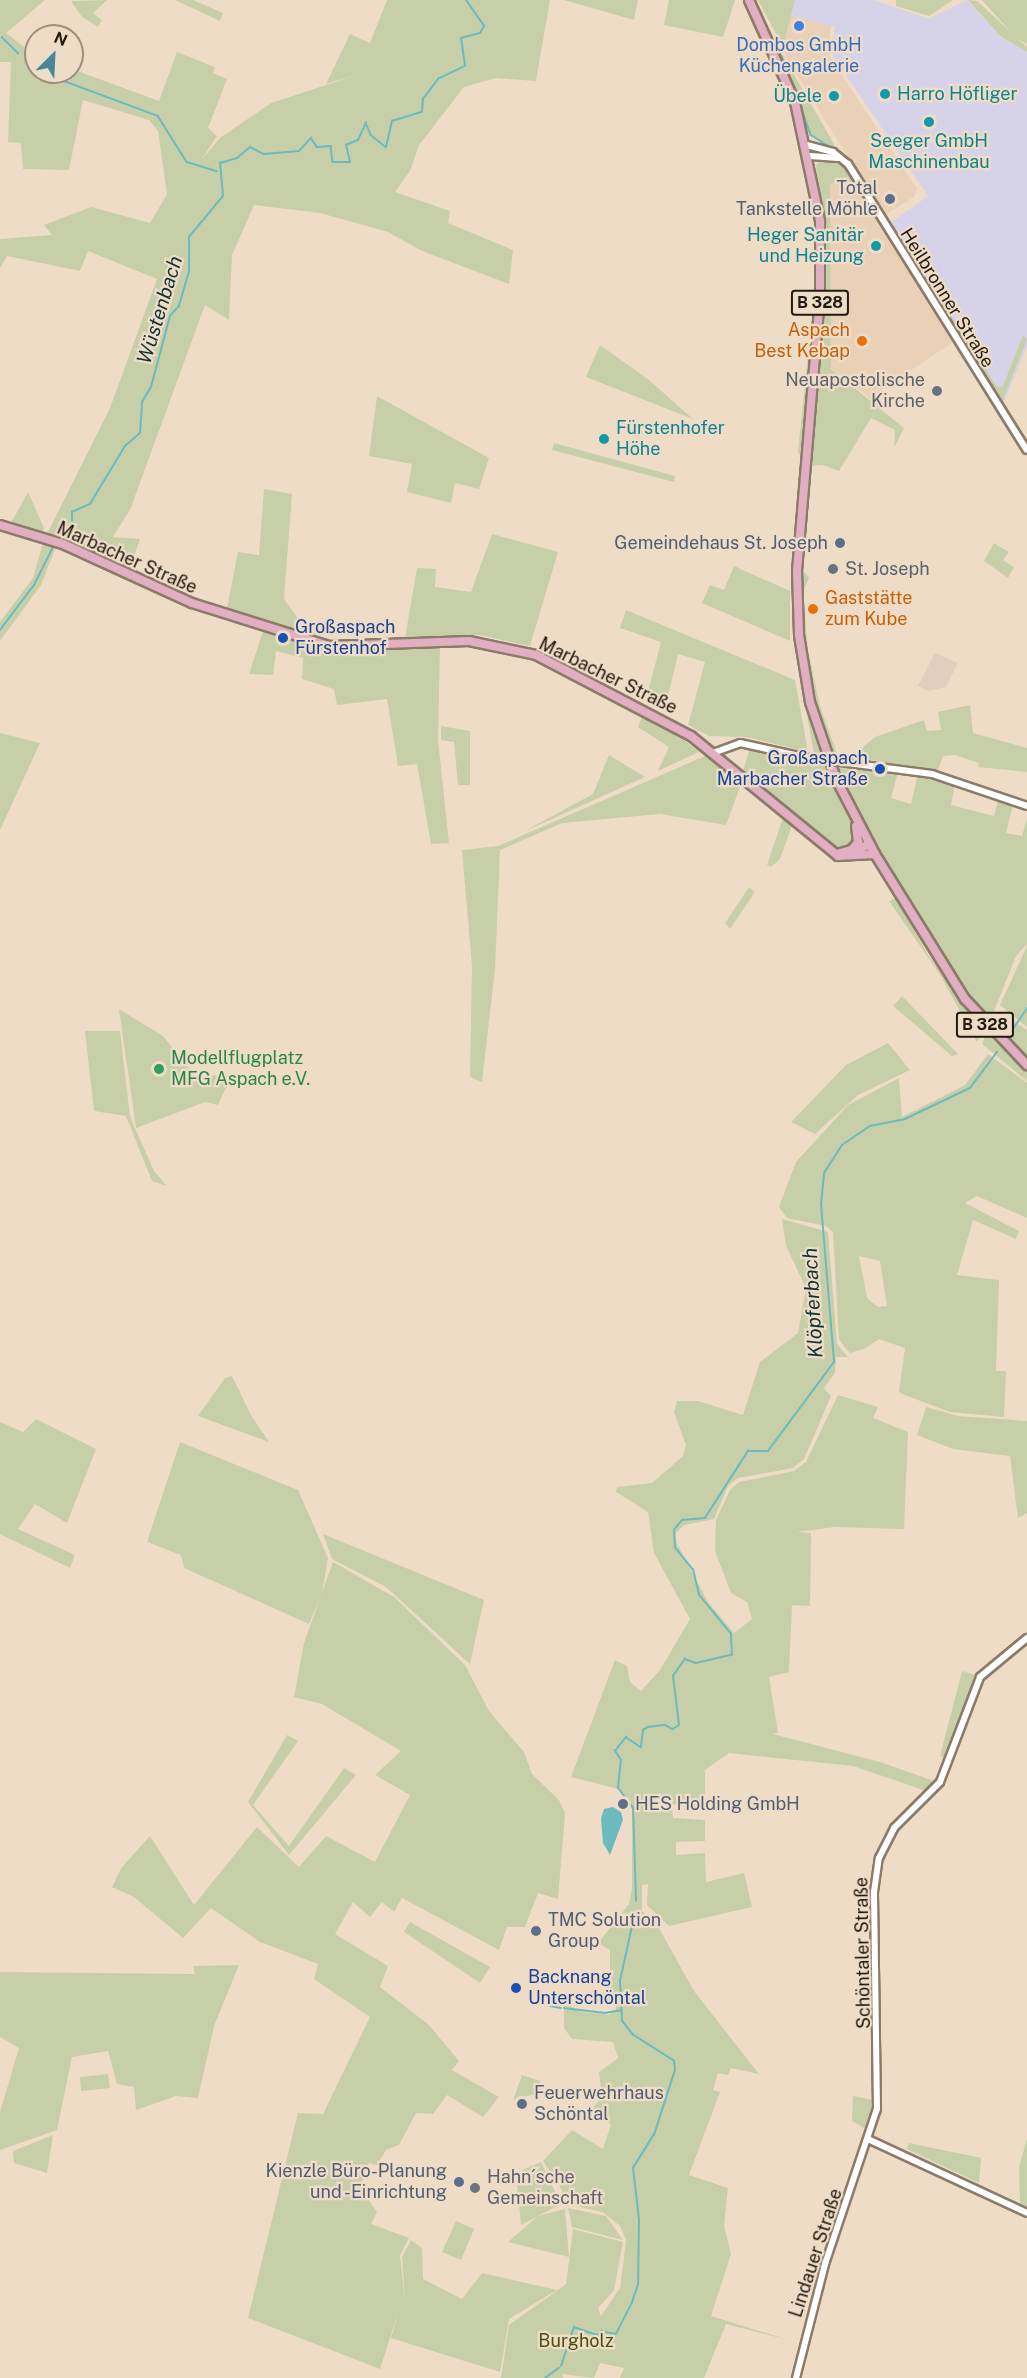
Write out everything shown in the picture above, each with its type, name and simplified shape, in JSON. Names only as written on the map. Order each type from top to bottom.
[{"type":"main road","name":"B 328","points":[[749,0],[783,69],[810,156],[819,209],[822,279],[799,545],[798,619],[810,702],[856,822],[875,854],[965,999],[1027,1065]]},
{"type":"main road","name":"Marbacher Straße","points":[[0,525],[56,541],[192,603],[329,646],[469,641],[529,653],[660,717],[713,753],[831,850]]},
{"type":"main road","points":[[849,853],[858,842],[856,822]]},
{"type":"main road","points":[[831,850],[849,853],[870,845]]},
{"type":"main road","points":[[831,850],[845,858],[875,854]]},
{"type":"street","points":[[807,145],[844,160]]},
{"type":"street","points":[[810,156],[844,160]]},
{"type":"street","name":"Heilbronner Straße","points":[[844,160],[1027,450]]},
{"type":"street","points":[[713,753],[740,743],[817,760],[932,774],[1027,806]]},
{"type":"street","name":"Schöntaler Straße","points":[[870,2140],[879,2101],[874,1892],[879,1858],[894,1828],[940,1782],[980,1677],[1027,1638]]},
{"type":"street","points":[[870,2140],[1027,2212]]},
{"type":"street","name":"Lindauer Straße","points":[[796,2378],[825,2264],[870,2140]]},
{"type":"shaded area","points":[[795,0],[874,0],[929,19],[967,0],[1000,36],[1027,52],[1027,347],[1002,406],[889,224],[928,196],[831,53],[835,27],[791,15]]},
{"type":"shaded area","points":[[791,15],[831,25],[828,54],[917,189],[914,197],[879,219],[953,342],[870,398],[831,368],[828,183],[855,168],[787,59],[783,47]]},
{"type":"shaded area","points":[[935,653],[958,663],[946,687],[928,691],[918,686]]},
{"type":"green space","points":[[0,0],[45,0],[6,33],[24,47],[24,84],[84,84],[84,73],[159,101],[177,52],[215,67],[213,73],[227,79],[208,128],[217,136],[202,159],[220,138],[271,103],[357,75],[326,84],[350,34],[370,43],[387,0],[550,0],[536,81],[496,78],[464,87],[419,145],[410,171],[395,192],[450,211],[448,223],[513,250],[509,284],[422,251],[388,232],[320,213],[254,205],[232,255],[229,320],[205,305],[130,510],[113,537],[140,539],[129,572],[47,534],[110,408],[157,279],[88,251],[80,271],[7,256],[0,268],[0,239],[52,235],[44,225],[91,207],[150,223],[167,194],[158,131],[149,120],[83,100],[69,170],[23,169],[21,143],[8,142],[11,62],[0,62]]},
{"type":"green space","points":[[107,0],[93,13],[102,20],[98,27],[82,17],[71,1]]},
{"type":"green space","points":[[175,0],[193,0],[223,13],[220,21]]},
{"type":"green space","points":[[564,0],[638,0],[634,20]]},
{"type":"green space","points":[[669,0],[735,0],[723,37],[664,25]]},
{"type":"green space","points":[[751,0],[834,144],[834,150],[809,134],[783,61]]},
{"type":"green space","points":[[758,0],[795,0],[783,47]]},
{"type":"green space","points":[[896,0],[953,0],[929,16],[896,6]]},
{"type":"green space","points":[[968,0],[977,1],[1027,47],[1027,52],[1000,36]]},
{"type":"green space","points":[[982,0],[1027,0],[1027,44],[1016,38]]},
{"type":"green space","points":[[803,154],[817,220],[819,272],[801,457],[798,452],[816,277],[815,220]]},
{"type":"green space","points":[[825,156],[842,162],[862,193],[858,197],[847,178],[830,184],[831,369],[904,428],[894,448],[895,430],[871,418],[839,471],[823,465],[808,466],[824,271],[816,165]]},
{"type":"green space","points":[[938,295],[997,387],[1003,386],[1023,335],[1027,339],[1002,403],[935,298]]},
{"type":"green space","points":[[600,345],[649,380],[693,419],[586,377]]},
{"type":"green space","points":[[377,396],[489,458],[479,489],[455,483],[451,503],[407,492],[412,464],[369,456]]},
{"type":"green space","points":[[554,443],[675,476],[674,482],[552,450]]},
{"type":"green space","points":[[264,489],[292,494],[284,599],[311,637],[227,608],[238,552],[259,555]]},
{"type":"green space","points":[[28,492],[44,528],[42,532],[11,523]]},
{"type":"green space","points":[[492,534],[558,552],[530,646],[479,635],[405,638],[417,568],[436,569],[435,587],[471,592]]},
{"type":"green space","points":[[797,535],[805,692],[823,755],[814,753],[793,639]]},
{"type":"green space","points":[[44,540],[57,544],[41,585],[0,641],[0,622],[33,578]]},
{"type":"green space","points":[[994,543],[1009,552],[1003,560],[1014,567],[1008,578],[984,561]]},
{"type":"green space","points":[[734,566],[790,591],[790,641],[702,603],[710,585],[724,590]]},
{"type":"green space","points":[[801,568],[809,578],[803,591],[808,651],[820,706],[838,757],[829,756],[811,694],[801,623]]},
{"type":"green space","points":[[626,610],[795,680],[808,752],[747,737],[709,736],[688,725],[705,662],[678,654],[667,700],[648,692],[661,642],[620,628]]},
{"type":"green space","points":[[263,631],[343,650],[440,646],[438,740],[449,843],[431,844],[417,764],[398,766],[387,699],[337,705],[334,689],[302,679],[303,658],[276,651],[273,675],[249,674]]},
{"type":"green space","points":[[970,705],[973,733],[1027,748],[1027,772],[978,767],[979,763],[955,755],[943,756],[937,773],[863,758],[863,747],[875,737],[924,720],[927,731],[941,730],[938,712]]},
{"type":"green space","points":[[643,714],[672,731],[699,752],[658,771],[669,747],[638,727]]},
{"type":"green space","points":[[441,726],[470,731],[470,785],[458,785],[454,742],[441,740]]},
{"type":"green space","points":[[0,733],[40,743],[0,830]]},
{"type":"green space","points":[[750,748],[828,766],[856,836],[854,847],[838,852],[830,847],[797,818],[797,813],[788,812],[742,774]]},
{"type":"green space","points":[[609,755],[645,777],[523,832],[593,794]]},
{"type":"green space","points":[[705,756],[741,784],[726,825],[660,814],[562,823],[500,850],[495,969],[482,1082],[474,1079],[470,1076],[472,966],[462,850],[498,846]]},
{"type":"green space","points":[[834,767],[898,772],[891,798],[911,804],[918,773],[955,783],[951,805],[994,816],[998,800],[1013,805],[1006,833],[1022,836],[1027,819],[1027,944],[1016,956],[990,1021],[1001,1013],[1027,1030],[1027,1062],[976,1011],[864,830]]},
{"type":"green space","points":[[784,815],[793,823],[780,859],[771,867],[767,865]]},
{"type":"green space","points":[[749,887],[755,892],[730,929],[725,923]]},
{"type":"green space","points":[[896,898],[928,955],[985,1029],[977,1042],[939,973],[889,901]]},
{"type":"green space","points":[[1027,946],[1027,1027],[1000,1005]]},
{"type":"green space","points":[[902,996],[958,1054],[952,1056],[893,1006]]},
{"type":"green space","name":"Modellflugplatz MFG Aspach e.V.","points":[[119,1009],[163,1036],[199,1081],[215,1075],[229,1081],[218,1105],[205,1102],[136,1128]]},
{"type":"green space","points":[[85,1031],[120,1031],[130,1117],[154,1171],[167,1186],[152,1181],[126,1116],[94,1111]]},
{"type":"green space","points":[[987,1031],[1027,1069],[1027,1081],[982,1044]]},
{"type":"green space","points":[[888,1043],[910,1070],[858,1095],[815,1134],[791,1122],[846,1065]]},
{"type":"green space","points":[[988,1054],[1027,1083],[1027,1218],[977,1196],[965,1203],[1019,1231],[1016,1239],[973,1220],[957,1275],[999,1280],[996,1371],[1006,1371],[1004,1417],[950,1412],[902,1394],[899,1391],[905,1348],[879,1339],[864,1349],[850,1353],[839,1339],[833,1232],[826,1226],[787,1218],[779,1207],[796,1162],[848,1105],[899,1078],[902,1117],[965,1085]],"holes":[[[859,1256],[880,1261],[887,1306],[878,1307],[867,1298]]]},
{"type":"green space","name":"Burgholz","points":[[782,1219],[828,1232],[837,1344],[848,1357],[836,1357],[835,1373],[824,1388],[831,1396],[804,1459],[793,1468],[738,1478],[728,1486],[714,1519],[684,1525],[675,1534],[677,1544],[708,1602],[734,1633],[752,1619],[747,1602],[731,1593],[715,1551],[716,1520],[730,1490],[739,1482],[794,1471],[806,1462],[838,1395],[878,1407],[873,1418],[908,1432],[904,1529],[835,1527],[797,1532],[811,1533],[810,1606],[792,1605],[789,1672],[769,1677],[778,1733],[773,1734],[880,1762],[937,1782],[929,1792],[853,1766],[729,1753],[705,1770],[705,1809],[671,1804],[673,1818],[705,1820],[705,1841],[676,1842],[676,1855],[705,1853],[706,1882],[744,1873],[752,1907],[669,1926],[647,1905],[648,1884],[642,1885],[642,1911],[655,1921],[694,1991],[759,2074],[731,2068],[728,2075],[718,2073],[713,2090],[720,2092],[689,2175],[728,2188],[724,2226],[731,2254],[711,2316],[785,2339],[726,2324],[704,2378],[620,2378],[624,2368],[600,2363],[594,2378],[562,2374],[563,2378],[501,2378],[509,2325],[566,2284],[573,2229],[623,2242],[614,2290],[598,2308],[601,2316],[620,2288],[626,2240],[620,2226],[603,2212],[566,2204],[569,2201],[543,2161],[572,2130],[603,2149],[611,2124],[590,2111],[602,2097],[599,2072],[618,2058],[613,2042],[572,2039],[564,2028],[564,2002],[581,2012],[609,2015],[616,2009],[615,2000],[601,1998],[610,1972],[610,1950],[598,1943],[629,1904],[632,1888],[632,1809],[618,1789],[571,1777],[615,1660],[627,1666],[630,1682],[641,1691],[660,1670],[690,1619],[654,1553],[648,1512],[616,1492],[617,1487],[652,1483],[683,1456],[686,1445],[674,1412],[677,1401],[698,1401],[743,1415],[760,1362],[798,1333],[806,1288],[786,1246]]},
{"type":"green space","points":[[232,1376],[251,1415],[269,1442],[198,1416],[225,1378]]},
{"type":"green space","points":[[926,1407],[958,1416],[1027,1421],[1027,1513],[1018,1518],[1010,1456],[953,1449],[917,1435]]},
{"type":"green space","points":[[36,1419],[96,1449],[67,1523],[35,1504],[18,1529],[75,1555],[70,1568],[0,1534],[0,1422],[23,1432]]},
{"type":"green space","points":[[180,1442],[298,1490],[328,1558],[322,1593],[309,1624],[184,1568],[181,1555],[147,1542]]},
{"type":"green space","points":[[323,1534],[484,1600],[470,1664],[386,1587],[332,1559]]},
{"type":"green space","points":[[333,1562],[394,1597],[465,1665],[489,1711],[524,1752],[532,1774],[559,1800],[565,1813],[558,1899],[538,1893],[525,1927],[507,1927],[499,1950],[402,1898],[394,1912],[382,1902],[370,1917],[353,1902],[335,1934],[388,1966],[380,1987],[429,2025],[459,2061],[452,2070],[499,2097],[483,2117],[447,2095],[433,2114],[416,2113],[399,2145],[386,2150],[377,2165],[369,2163],[360,2187],[377,2212],[371,2224],[409,2238],[400,2256],[405,2299],[402,2257],[411,2240],[422,2248],[423,2279],[462,2299],[482,2273],[557,2290],[509,2319],[500,2372],[391,2338],[398,2313],[380,2369],[248,2318],[298,2113],[323,2114],[370,2017],[314,1979],[318,1964],[260,1942],[211,1908],[183,1938],[134,1897],[112,1887],[122,1867],[150,1836],[194,1905],[257,1827],[299,1867],[326,1836],[375,1862],[410,1795],[375,1775],[401,1751],[322,1704],[294,1697],[304,1643]]},
{"type":"green space","points":[[962,1671],[978,1676],[946,1759],[940,1756]]},
{"type":"green space","points":[[287,1735],[298,1741],[253,1805],[289,1846],[344,1768],[356,1775],[289,1855],[248,1802]]},
{"type":"green space","points":[[410,1922],[490,1967],[480,1983],[404,1932]]},
{"type":"green space","points":[[239,1965],[214,2026],[198,2098],[176,2096],[136,2110],[134,2087],[117,2084],[108,2051],[72,2057],[57,2130],[0,2150],[0,2112],[19,2048],[0,2037],[0,1972],[195,1974],[193,1966]]},
{"type":"green space","points":[[108,2074],[110,2088],[81,2091],[80,2077]]},
{"type":"green space","points":[[522,2075],[540,2081],[542,2092],[513,2100]]},
{"type":"green space","points":[[853,2096],[874,2100],[868,2130],[852,2121]]},
{"type":"green space","points":[[53,2135],[47,2173],[14,2163],[13,2151]]},
{"type":"green space","points":[[1027,2139],[1027,2206],[1020,2204],[1019,2167]]},
{"type":"green space","points":[[909,2143],[981,2158],[979,2183],[907,2149]]},
{"type":"green space","points":[[541,2162],[561,2204],[521,2225],[516,2173]]},
{"type":"green space","points":[[568,2208],[606,2216],[623,2240],[572,2227]]},
{"type":"green space","points":[[565,2209],[569,2257],[508,2242],[538,2216]]},
{"type":"green space","points":[[456,2221],[474,2229],[461,2260],[442,2252]]},
{"type":"water","points":[[613,1807],[621,1812],[623,1820],[610,1855],[603,1843],[601,1818],[604,1809]]},
{"type":"waterway","name":"Wüstenbach","points":[[57,538],[72,524],[72,512],[90,504],[125,446],[140,433],[142,402],[151,387],[170,316],[179,306],[189,272],[189,237],[223,196],[220,163],[237,158],[250,147],[264,154],[299,151],[311,138],[317,147],[331,146],[333,162],[350,162],[346,145],[358,140],[366,123],[371,135],[386,147],[392,121],[422,112],[423,99],[438,79],[465,66],[461,38],[480,33],[484,26],[466,0]]},
{"type":"waterway","points":[[753,0],[786,65],[811,135],[833,149]]},
{"type":"waterway","points":[[2,37],[18,53]]},
{"type":"waterway","points":[[72,84],[158,116],[187,162],[217,171]]},
{"type":"waterway","points":[[841,154],[847,159]]},
{"type":"waterway","name":"Wüstenbach","points":[[0,630],[34,585],[54,545]]},
{"type":"waterway","name":"Klöpferbach","points":[[1009,1035],[1027,1008]]},
{"type":"waterway","name":"Klöpferbach","points":[[636,1901],[633,1808],[618,1788],[621,1760],[615,1751],[626,1737],[641,1747],[643,1730],[648,1727],[665,1725],[673,1729],[679,1725],[673,1676],[685,1659],[696,1663],[732,1655],[731,1634],[699,1595],[693,1570],[675,1548],[674,1530],[682,1520],[705,1518],[748,1451],[768,1451],[834,1362],[821,1204],[824,1173],[842,1145],[870,1126],[905,1119],[970,1088],[997,1052]]},
{"type":"waterway","name":"Klöpferbach","points":[[561,2366],[574,2327],[597,2335],[601,2331],[616,2334],[632,2302],[638,2285],[639,2220],[633,2168],[654,2135],[675,2070],[674,2061],[633,2035],[622,2021],[620,1981],[635,1913]]},
{"type":"waterway","points":[[550,2006],[561,2008]]},
{"type":"waterway","points":[[564,2008],[605,2013],[622,2010]]},
{"type":"waterway","name":"Klöpferbach","points":[[545,2378],[559,2368]]},
{"type":"place","name":"Dombos GmbH Küchengalerie","points":[[799,26]]},
{"type":"place","name":"Harro Höfliger","points":[[885,94]]},
{"type":"place","name":"Übele","points":[[834,96]]},
{"type":"place","name":"Seeger GmbH Maschinenbau","points":[[929,122]]},
{"type":"place","name":"Total Tankstelle Möhle","points":[[890,199]]},
{"type":"place","name":"Heger Sanitär und Heizung","points":[[876,246]]},
{"type":"place","name":"Aspach Best Kebap","points":[[862,341]]},
{"type":"place","name":"Neuapostolische Kirche","points":[[937,391]]},
{"type":"place","name":"Fürstenhofer Höhe","points":[[604,439]]},
{"type":"place","name":"Gemeindehaus St. Joseph","points":[[840,543]]},
{"type":"place","name":"St. Joseph","points":[[833,569]]},
{"type":"place","name":"Gaststätte zum Kube","points":[[813,609]]},
{"type":"place","name":"Großaspach Fürstenhof","points":[[283,638]]},
{"type":"place","name":"Großaspach Marbacher Straße","points":[[880,769]]},
{"type":"place","name":"Modellflugplatz MFG Aspach e.V.","points":[[159,1069]]},
{"type":"place","name":"HES Holding GmbH","points":[[623,1804]]},
{"type":"place","name":"TMC Solution Group","points":[[536,1931]]},
{"type":"place","name":"Backnang Unterschöntal","points":[[516,1988]]},
{"type":"place","name":"Feuerwehrhaus Schöntal","points":[[522,2104]]},
{"type":"place","name":"Kienzle Büro-Planung und -Einrichtung","points":[[459,2182]]},
{"type":"place","name":"Hahn´sche Gemeinschaft","points":[[475,2188]]}]
